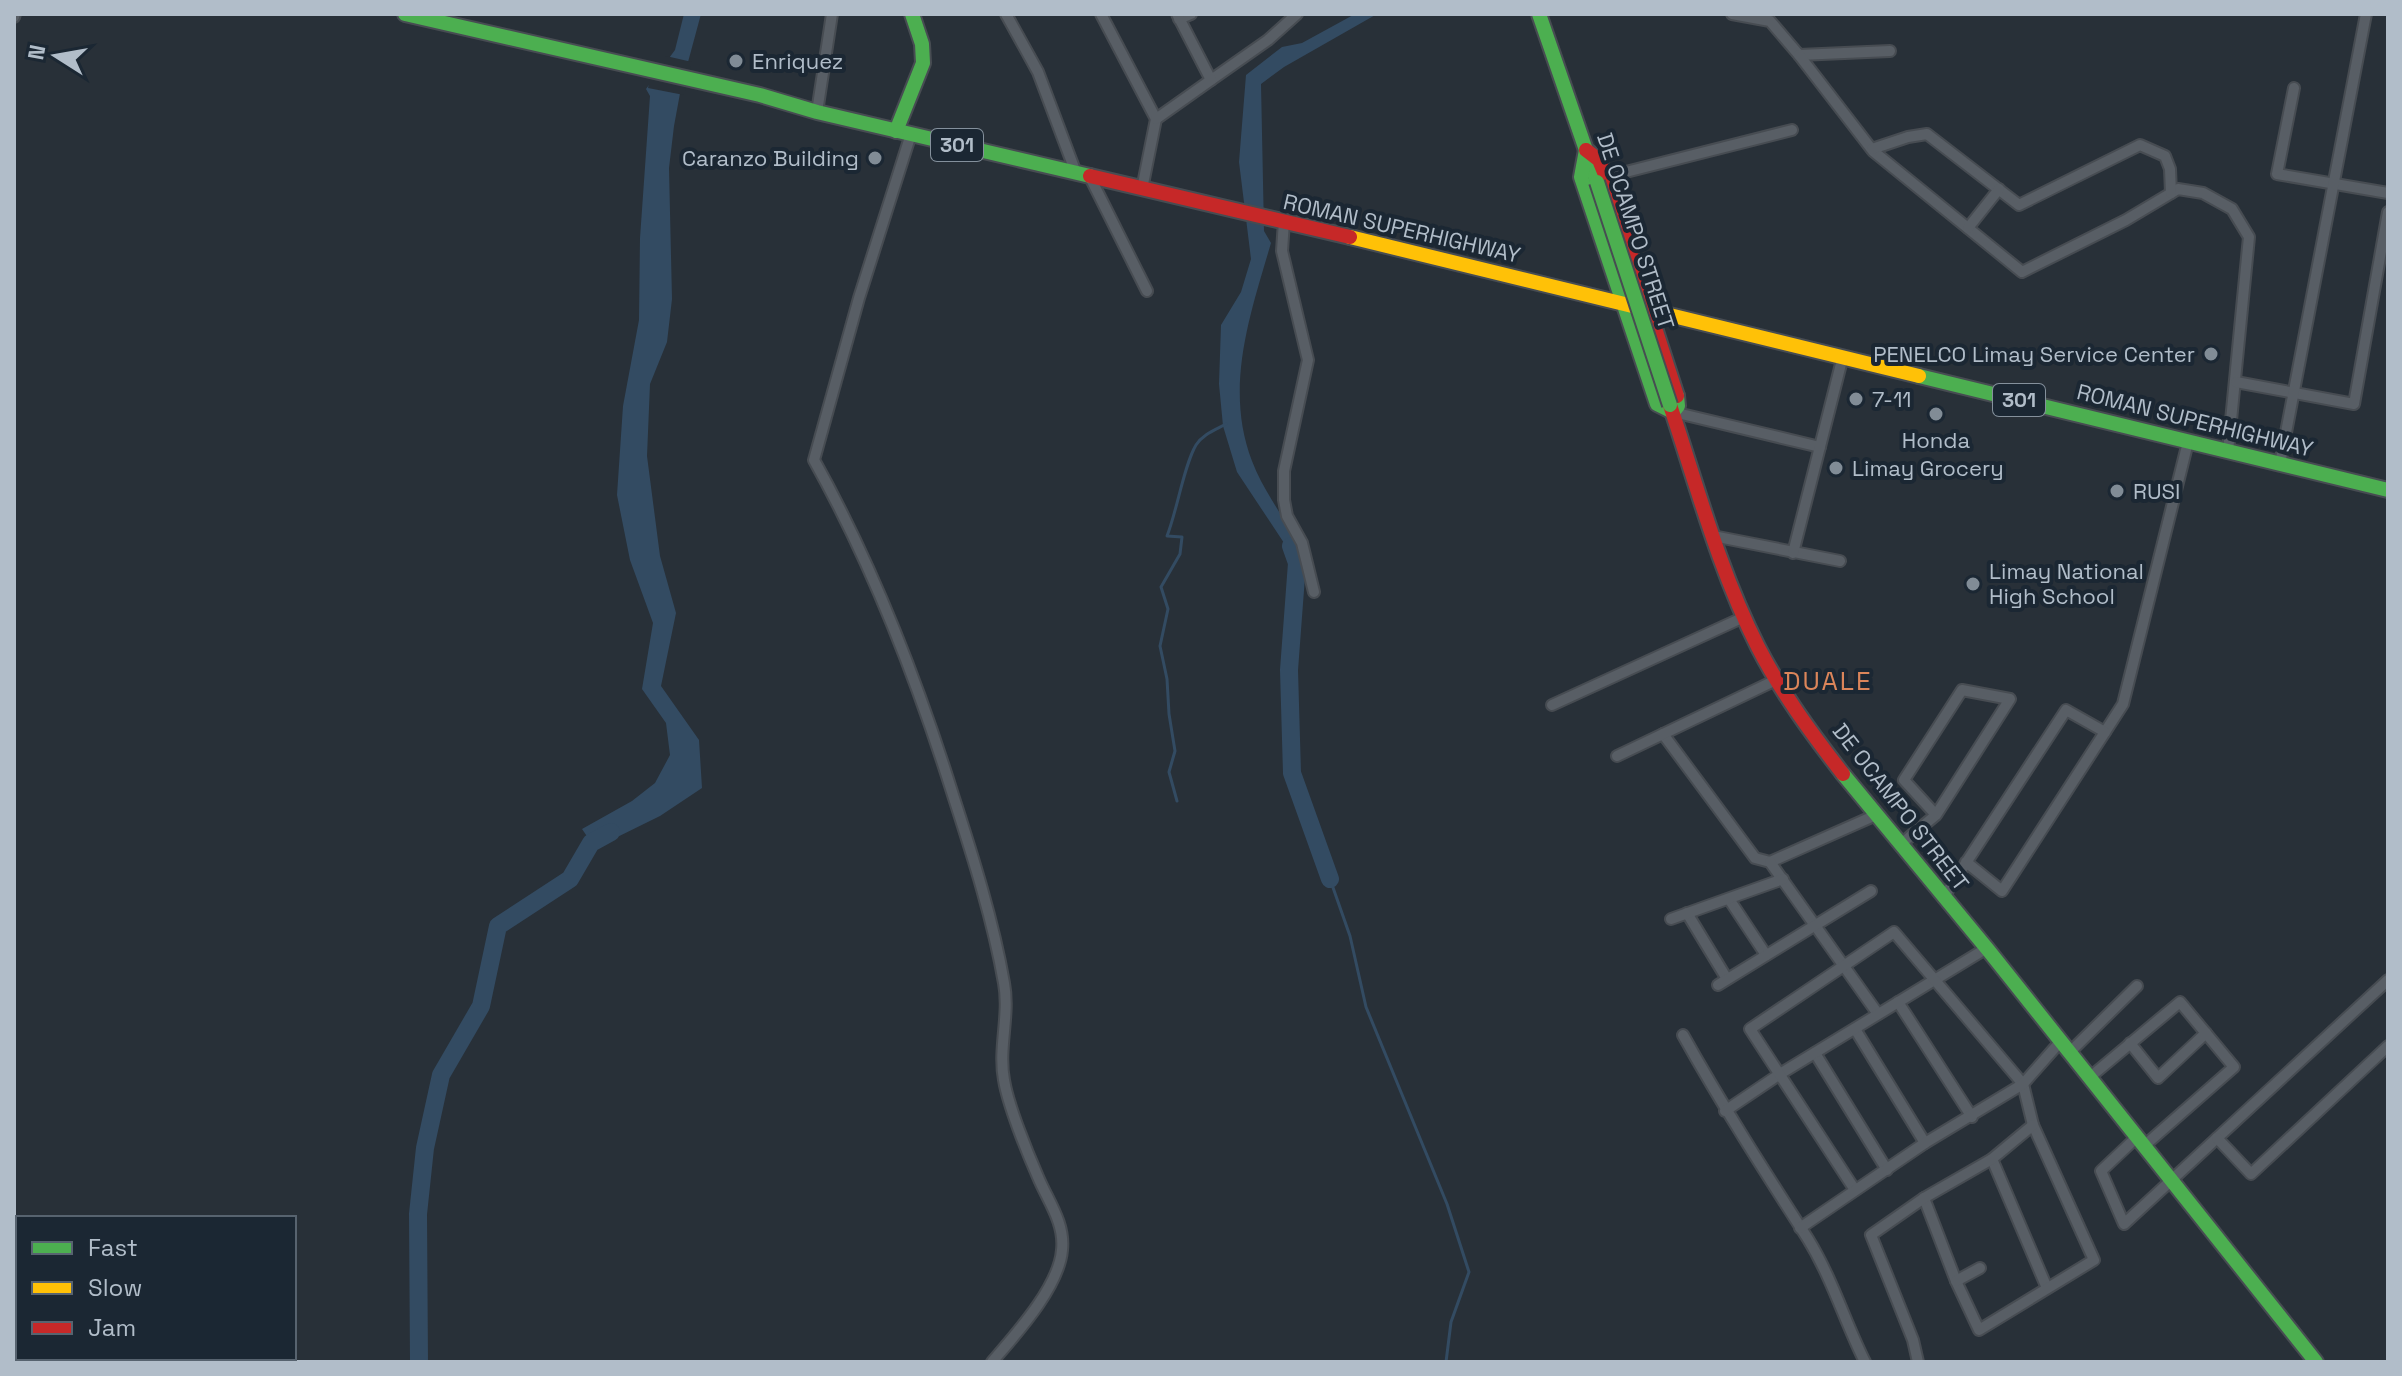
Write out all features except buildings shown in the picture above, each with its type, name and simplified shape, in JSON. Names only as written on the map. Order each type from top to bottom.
[{"type":"main road","name":"ROMAN SUPERHIGHWAY","points":[[409,14],[1591,294],[2388,490]]},
{"type":"main road","points":[[904,132],[923,63],[922,44],[912,14]]},
{"type":"main road","name":"DE OCAMPO STREET","points":[[1539,14],[1586,150],[1602,179],[1713,536],[1744,617],[1776,680],[1876,815],[1987,948],[2316,1362]]},
{"type":"main road","points":[[1586,150],[1581,177],[1657,404],[1671,409],[1678,406],[1679,401],[1651,310],[1602,179]]},
{"type":"street","points":[[817,112],[832,14]]},
{"type":"street","points":[[1006,14],[1038,72],[1083,175],[1147,291]]},
{"type":"street","points":[[1101,14],[1156,119],[1142,189]]},
{"type":"street","points":[[1191,14],[1178,17],[1211,80]]},
{"type":"street","points":[[1156,119],[1268,40],[1297,14]]},
{"type":"street","points":[[1732,14],[1770,21],[1872,149],[2022,272],[2126,220],[2178,189],[2203,193],[2232,209],[2249,237],[2228,451]]},
{"type":"street","points":[[2280,464],[2296,394],[2366,14]]},
{"type":"street","points":[[1799,55],[1890,51]]},
{"type":"street","points":[[2294,88],[2277,174],[2388,193]]},
{"type":"street","points":[[1602,179],[1792,130]]},
{"type":"street","points":[[904,132],[814,460],[838,504],[923,700],[973,857],[1005,986],[1004,1081],[1038,1178],[1058,1218],[1063,1246],[1061,1263],[1047,1290],[992,1362]]},
{"type":"street","points":[[1872,149],[1927,134],[2019,205],[2140,145],[2165,156],[2170,169],[2171,193]]},
{"type":"street","points":[[1968,228],[1999,189]]},
{"type":"street","points":[[2236,382],[2354,404],[2388,212]]},
{"type":"street","points":[[1276,220],[1308,360],[1284,471],[1284,500],[1287,516],[1302,543],[1314,592]]},
{"type":"street","points":[[1793,553],[1843,356]]},
{"type":"street","points":[[1671,409],[1820,447]]},
{"type":"street","points":[[1966,862],[2002,891],[2123,704],[2188,442]]},
{"type":"street","points":[[1713,536],[1840,561]]},
{"type":"street","points":[[1552,705],[1744,617]]},
{"type":"street","points":[[1617,756],[1776,680]]},
{"type":"street","points":[[1901,844],[1936,815],[2010,699],[1962,690],[1904,780],[1936,815]]},
{"type":"street","points":[[1943,898],[2066,710],[2105,732]]},
{"type":"street","points":[[1663,734],[1755,858],[1770,862],[1878,1014]]},
{"type":"street","points":[[1770,862],[1876,815]]},
{"type":"street","points":[[1671,919],[1783,879]]},
{"type":"street","points":[[1687,913],[1722,982],[1871,891]]},
{"type":"street","points":[[1729,899],[1766,955]]},
{"type":"street","points":[[1855,1190],[1750,1029],[1894,932],[2023,1084],[2033,1125],[2094,1260],[1979,1330],[1924,1198]]},
{"type":"street","points":[[1725,1111],[1987,948]]},
{"type":"street","points":[[2089,1078],[2180,1002],[2234,1067],[2101,1171],[2124,1224],[2388,980]]},
{"type":"street","points":[[1800,1228],[1925,1143],[2023,1084],[2137,986]]},
{"type":"street","points":[[1898,1002],[1972,1117]]},
{"type":"street","points":[[1855,1029],[1925,1143]]},
{"type":"street","points":[[2130,1043],[2158,1078],[2206,1033]]},
{"type":"street","points":[[1683,1035],[1725,1111],[1756,1154],[1800,1228],[1834,1291],[1865,1362]]},
{"type":"street","points":[[2217,1138],[2251,1174],[2388,1046]]},
{"type":"street","points":[[1815,1053],[1887,1170]]},
{"type":"street","points":[[1918,1362],[1913,1340],[1871,1235],[1924,1198],[1992,1159],[2033,1125]]},
{"type":"street","points":[[1992,1159],[2047,1288]]},
{"type":"street","points":[[1956,1281],[1980,1268]]},
{"type":"water","points":[[684,14],[701,14],[674,126],[669,168],[672,299],[667,342],[650,384],[647,456],[660,556],[676,613],[661,686],[699,740],[702,788],[660,816],[595,848],[582,829],[632,801],[655,783],[670,755],[666,723],[642,689],[653,623],[630,560],[617,495],[623,406],[639,320],[640,238],[650,96],[646,89],[675,50]]},
{"type":"water","points":[[1355,14],[1377,14],[1284,67],[1261,84],[1264,231],[1271,243],[1248,324],[1240,379],[1240,406],[1252,461],[1294,538],[1304,566],[1291,566],[1286,546],[1237,472],[1223,426],[1219,384],[1221,325],[1241,292],[1251,259],[1239,162],[1246,75],[1282,47],[1302,43]]},
{"type":"pier","points":[[666,56],[692,62],[684,95],[648,88],[651,75]]},
{"type":"waterway","points":[[1177,801],[1169,772],[1175,751],[1160,646],[1168,609],[1161,587],[1180,554],[1182,537],[1167,536],[1196,445],[1206,435],[1226,424]]},
{"type":"waterway","points":[[1291,546],[1297,563],[1289,670],[1292,773],[1330,879]]},
{"type":"waterway","points":[[419,1362],[418,1214],[425,1148],[441,1075],[481,1006],[498,926],[570,879],[591,843],[611,832]]},
{"type":"waterway","points":[[1330,879],[1350,936],[1366,1007],[1447,1204],[1469,1272],[1451,1322],[1446,1362]]},
{"type":"traffic: fast","points":[[405,14],[760,95],[817,112],[1090,176]]},
{"type":"traffic: fast","points":[[896,131],[923,63],[922,44],[912,14]]},
{"type":"traffic: fast","points":[[1539,14],[1597,182]]},
{"type":"traffic: fast","points":[[1586,150],[1581,177],[1657,404],[1673,412],[1678,406],[1677,396]]},
{"type":"traffic: fast","points":[[1597,182],[1670,405]]},
{"type":"traffic: fast","points":[[1919,376],[2388,490]]},
{"type":"traffic: fast","points":[[1843,774],[1989,951],[2316,1362]]},
{"type":"traffic: slow","points":[[1350,237],[1919,376]]},
{"type":"traffic: jam","points":[[1586,150],[1599,160],[1606,177],[1677,396]]},
{"type":"traffic: jam","points":[[1090,176],[1350,237]]},
{"type":"traffic: jam","points":[[1670,405],[1710,528],[1744,618],[1787,696],[1843,774]]},
{"type":"place","name":"Enriquez","points":[[736,61]]},
{"type":"place","name":"Caranzo Building","points":[[875,158]]},
{"type":"place","name":"PENELCO Limay Service Center","points":[[2211,354]]},
{"type":"place","name":"7-11","points":[[1856,399]]},
{"type":"place","name":"Honda","points":[[1936,414]]},
{"type":"place","name":"Limay Grocery","points":[[1836,468]]},
{"type":"place","name":"RUSI","points":[[2117,491]]},
{"type":"place","name":"Limay National High School","points":[[1973,584]]},
{"type":"district","name":"DUALE","points":[[1828,681]]}]
